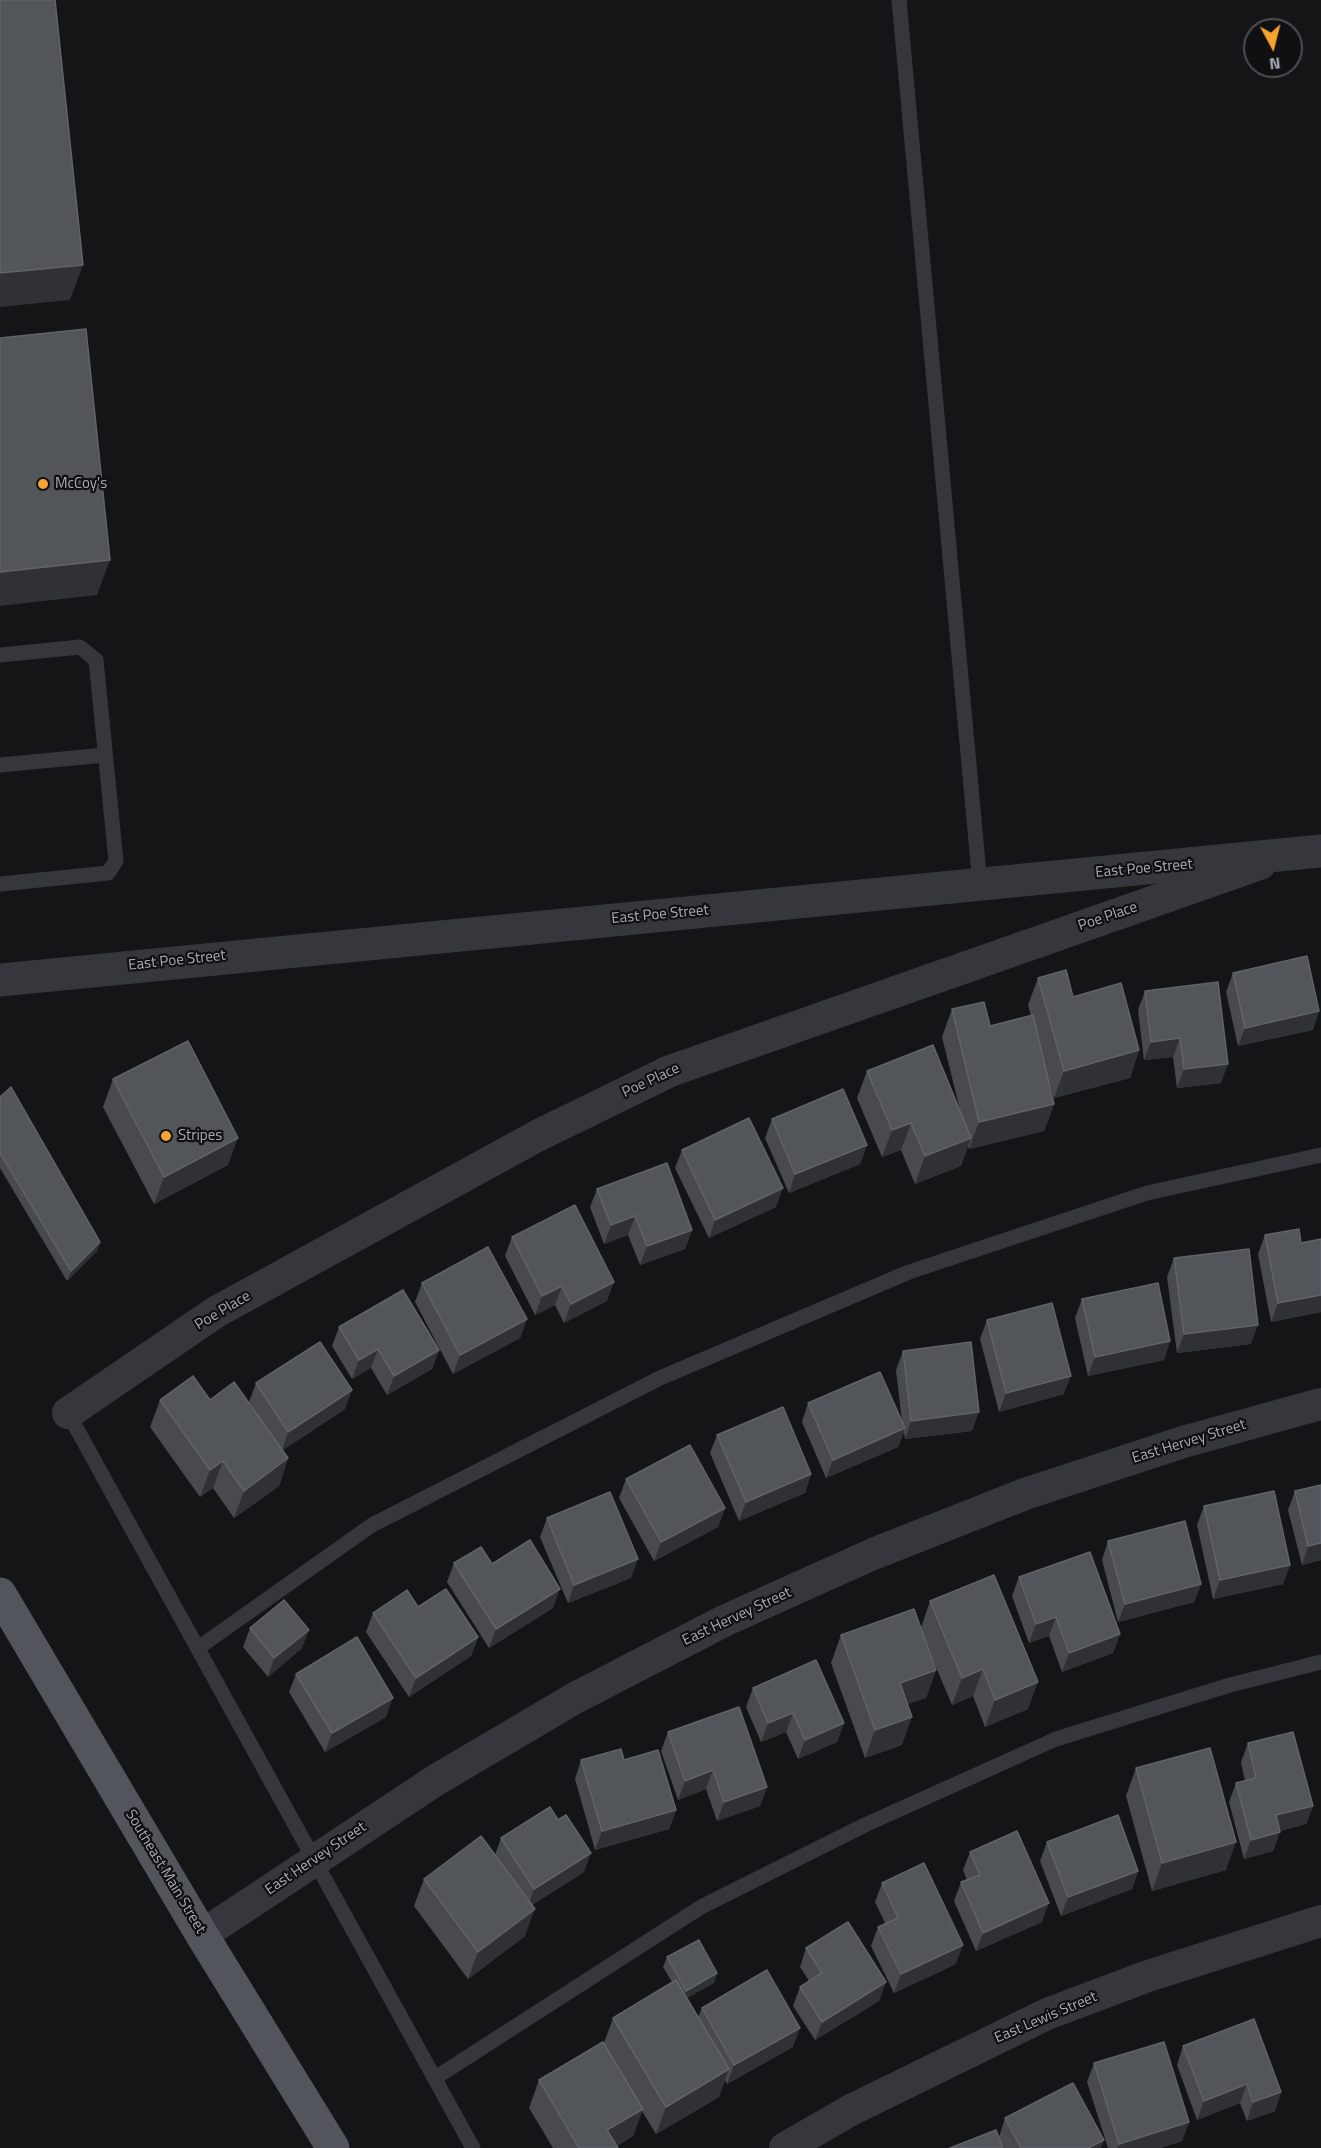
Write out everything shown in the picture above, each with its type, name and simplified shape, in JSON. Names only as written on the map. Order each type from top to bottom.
[{"type":"main road","name":"Southeast Main Street","points":[[0,1594],[202,1935],[333,2148]]},
{"type":"street","name":"East Poe Street","points":[[0,980],[214,957],[1321,851]]},
{"type":"street","name":"Poe Place","points":[[68,1413],[216,1312],[537,1136],[670,1071],[1283,855]]},
{"type":"street","name":"East Hervey Street","points":[[202,1935],[456,1768],[575,1698],[724,1621],[873,1554],[1025,1494],[1183,1442],[1321,1404]]},
{"type":"street","name":"East Lewis Street","points":[[785,2148],[851,2110],[1047,2014],[1148,1976],[1321,1921]]},
{"type":"lane","points":[[899,0],[980,885]]},
{"type":"lane","points":[[0,655],[80,647],[96,660],[116,861],[108,873],[0,884]]},
{"type":"lane","points":[[0,765],[105,755]]},
{"type":"lane","points":[[198,1648],[372,1526],[660,1378],[920,1268],[1147,1192],[1321,1155]]},
{"type":"lane","points":[[68,1413],[473,2148]]},
{"type":"lane","points":[[435,2078],[701,1907],[867,1824],[1056,1739],[1230,1684],[1321,1662]]},
{"type":"building","points":[[0,0],[55,0],[83,265],[0,273]]},
{"type":"building","name":"McCoy's","points":[[86,329],[110,560],[0,572],[0,338]]},
{"type":"building","points":[[1307,956],[1319,1011],[1245,1028],[1233,973]]},
{"type":"building","points":[[1066,970],[1073,997],[1121,983],[1139,1050],[1064,1071],[1038,978]]},
{"type":"building","points":[[1218,982],[1228,1064],[1184,1069],[1180,1038],[1151,1042],[1145,991]]},
{"type":"building","points":[[984,1002],[990,1026],[1033,1015],[1054,1104],[979,1122],[952,1009]]},
{"type":"building","name":"Stripes","points":[[188,1041],[238,1138],[164,1177],[113,1079]]},
{"type":"building","points":[[933,1045],[971,1138],[925,1156],[911,1123],[892,1130],[867,1071]]},
{"type":"building","points":[[11,1087],[100,1242],[71,1271],[0,1153],[0,1097]]},
{"type":"building","points":[[843,1089],[867,1145],[795,1174],[772,1119]]},
{"type":"building","points":[[749,1118],[783,1188],[715,1220],[682,1150]]},
{"type":"building","points":[[667,1163],[692,1230],[647,1246],[635,1216],[611,1225],[597,1189]]},
{"type":"building","points":[[575,1205],[614,1282],[571,1304],[562,1286],[542,1296],[512,1237]]},
{"type":"building","points":[[1299,1229],[1301,1243],[1321,1239],[1321,1295],[1278,1303],[1265,1235]]},
{"type":"building","points":[[488,1247],[527,1319],[460,1355],[422,1283]]},
{"type":"building","points":[[1249,1249],[1258,1325],[1184,1334],[1174,1258]]},
{"type":"building","points":[[1158,1283],[1170,1341],[1095,1357],[1082,1299]]},
{"type":"building","points":[[403,1290],[439,1350],[394,1376],[378,1349],[359,1360],[339,1327]]},
{"type":"building","points":[[1052,1303],[1071,1376],[1006,1393],[987,1320]]},
{"type":"building","points":[[320,1342],[352,1390],[288,1432],[256,1383]]},
{"type":"building","points":[[971,1342],[979,1412],[911,1421],[903,1351]]},
{"type":"building","points":[[880,1372],[905,1428],[833,1460],[808,1403]]},
{"type":"building","points":[[193,1376],[210,1400],[234,1382],[288,1458],[244,1491],[223,1461],[210,1470],[160,1400]]},
{"type":"building","points":[[783,1407],[811,1474],[746,1502],[717,1435]]},
{"type":"building","points":[[690,1445],[725,1508],[661,1542],[626,1479]]},
{"type":"building","points":[[1321,1485],[1321,1543],[1308,1546],[1295,1491]]},
{"type":"building","points":[[1274,1491],[1290,1565],[1220,1580],[1204,1506]]},
{"type":"building","points":[[610,1492],[638,1559],[574,1585],[547,1518]]},
{"type":"building","points":[[1185,1521],[1201,1584],[1125,1604],[1108,1541]]},
{"type":"building","points":[[530,1540],[560,1589],[496,1629],[454,1563],[481,1547],[492,1564]]},
{"type":"building","points":[[1090,1552],[1120,1634],[1069,1653],[1056,1617],[1036,1624],[1019,1577]]},
{"type":"building","points":[[994,1575],[1038,1682],[995,1700],[983,1669],[962,1678],[930,1601]]},
{"type":"building","points":[[446,1589],[478,1637],[416,1678],[373,1613],[407,1590],[418,1607]]},
{"type":"building","points":[[284,1600],[309,1630],[274,1658],[250,1628]]},
{"type":"building","points":[[914,1609],[936,1670],[900,1683],[912,1717],[875,1730],[841,1635]]},
{"type":"building","points":[[357,1637],[393,1698],[332,1733],[296,1674]]},
{"type":"building","points":[[816,1660],[844,1723],[805,1740],[793,1713],[768,1723],[753,1688]]},
{"type":"building","points":[[739,1707],[767,1787],[724,1802],[713,1770],[685,1781],[668,1732]]},
{"type":"building","points":[[1293,1732],[1313,1806],[1276,1815],[1280,1832],[1251,1840],[1236,1783],[1256,1778],[1248,1743]]},
{"type":"building","points":[[1210,1748],[1236,1842],[1162,1863],[1136,1768]]},
{"type":"building","points":[[621,1749],[624,1760],[658,1750],[676,1810],[602,1831],[581,1760]]},
{"type":"building","points":[[550,1807],[558,1820],[566,1815],[591,1853],[534,1889],[501,1838]]},
{"type":"building","points":[[1118,1815],[1138,1871],[1068,1897],[1047,1842]]},
{"type":"building","points":[[1017,1831],[1049,1903],[983,1933],[961,1882],[980,1875],[970,1852]]},
{"type":"building","points":[[481,1836],[535,1909],[478,1952],[424,1879]]},
{"type":"building","points":[[924,1863],[963,1945],[901,1974],[878,1927],[898,1918],[882,1883]]},
{"type":"building","points":[[848,1922],[886,1982],[822,2022],[800,1987],[822,1973],[806,1948]]},
{"type":"building","points":[[699,1940],[717,1973],[686,1991],[667,1957]]},
{"type":"building","points":[[767,1970],[800,2028],[734,2065],[702,2008]]},
{"type":"building","points":[[676,1980],[729,2069],[666,2107],[613,2018]]},
{"type":"building","points":[[1254,2019],[1281,2092],[1253,2102],[1247,2084],[1204,2101],[1183,2046]]},
{"type":"building","points":[[603,2042],[643,2109],[607,2130],[618,2148],[579,2148],[539,2080]]},
{"type":"building","points":[[1164,2042],[1189,2122],[1119,2144],[1094,2063]]},
{"type":"building","points":[[1073,2083],[1104,2140],[1088,2148],[1021,2148],[1005,2118]]},
{"type":"building","points":[[996,2130],[1003,2148],[950,2148]]},
{"type":"place","name":"McCoy's","points":[[43,484]]},
{"type":"place","name":"Stripes","points":[[166,1136]]}]
